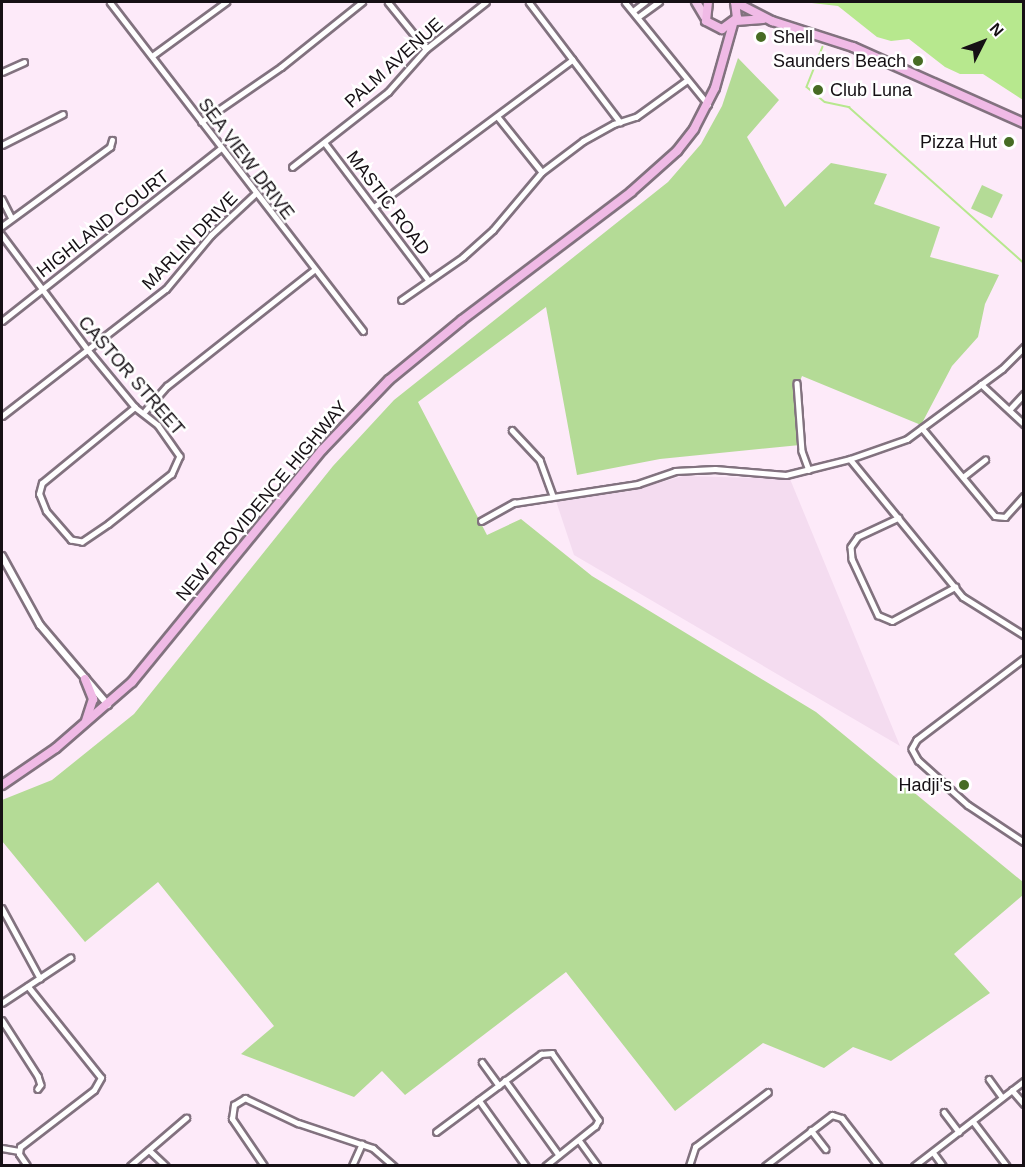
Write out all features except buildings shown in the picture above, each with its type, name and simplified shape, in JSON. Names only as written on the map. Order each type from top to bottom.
[{"type":"highway","points":[[708,2],[705,17],[719,29],[751,18],[772,21]]},
{"type":"highway","points":[[735,2],[772,21],[860,50],[1023,123]]},
{"type":"highway","name":"NEW PROVIDENCE HIGHWAY","points":[[2,785],[83,727],[108,705],[156,655],[358,411],[425,348],[659,169],[690,135],[708,98],[723,65],[738,11],[735,2]]},
{"type":"highway","name":"NEW PROVIDENCE HIGHWAY","points":[[719,29],[723,39],[723,65]]},
{"type":"highway","points":[[83,727],[93,699],[85,679]]},
{"type":"main road","points":[[696,2],[705,17]]},
{"type":"street","name":"SEA VIEW DRIVE","points":[[110,2],[255,194],[363,331]]},
{"type":"street","points":[[152,56],[226,2]]},
{"type":"street","points":[[201,122],[280,67],[363,2]]},
{"type":"street","points":[[388,2],[426,49]]},
{"type":"street","name":"PALM AVENUE","points":[[292,167],[387,92],[426,49],[486,2]]},
{"type":"street","points":[[529,2],[620,122]]},
{"type":"street","points":[[625,2],[686,81],[708,98]]},
{"type":"street","points":[[633,11],[645,2]]},
{"type":"street","points":[[638,17],[659,2]]},
{"type":"street","points":[[374,207],[572,60]]},
{"type":"street","points":[[2,72],[24,63]]},
{"type":"street","points":[[401,300],[463,257],[493,230],[542,172],[583,141],[620,122],[636,117],[686,81]]},
{"type":"street","points":[[2,145],[63,114]]},
{"type":"street","points":[[498,117],[542,172]]},
{"type":"street","points":[[2,226],[11,217],[110,147],[112,140]]},
{"type":"street","name":"MASTIC ROAD","points":[[325,143],[429,279]]},
{"type":"street","name":"HIGHLAND COURT","points":[[2,321],[221,148]]},
{"type":"street","name":"MARLIN DRIVE","points":[[2,416],[166,289],[227,218],[255,194]]},
{"type":"street","points":[[2,199],[11,217]]},
{"type":"street","name":"CASTOR STREET","points":[[2,236],[88,350],[135,406],[145,411],[178,452],[179,463],[171,475],[99,532],[82,542],[71,540],[46,511],[40,489],[50,474],[135,406]]},
{"type":"street","points":[[145,411],[167,386],[314,270]]},
{"type":"street","points":[[481,521],[514,503],[638,484],[675,471],[715,469],[786,475],[850,459],[895,444],[922,428],[981,384],[1023,348]]},
{"type":"street","points":[[797,383],[802,451],[808,470]]},
{"type":"street","points":[[981,384],[1023,424]]},
{"type":"street","points":[[1009,410],[1023,394]]},
{"type":"street","points":[[922,428],[1000,519],[1023,496]]},
{"type":"street","points":[[512,430],[540,460],[553,496]]},
{"type":"street","points":[[850,459],[970,604],[1023,635]]},
{"type":"street","points":[[963,477],[986,460]]},
{"type":"street","points":[[899,518],[858,537],[850,547],[852,559],[878,615],[892,621],[955,587]]},
{"type":"street","points":[[2,556],[40,625],[108,705]]},
{"type":"street","points":[[1023,659],[917,740],[913,754],[947,788],[1023,842]]},
{"type":"street","points":[[2,908],[40,978]]},
{"type":"street","points":[[2,1003],[70,958]]},
{"type":"street","points":[[2,1148],[19,1151],[94,1090],[101,1078],[28,987]]},
{"type":"street","points":[[2,1020],[38,1076],[41,1085],[38,1089]]},
{"type":"street","points":[[436,1132],[541,1054],[556,1056],[598,1116],[596,1126],[546,1166]]},
{"type":"street","points":[[482,1062],[499,1085]]},
{"type":"street","points":[[988,1079],[1002,1097]]},
{"type":"street","points":[[506,1080],[560,1155]]},
{"type":"street","points":[[914,1166],[1023,1081]]},
{"type":"street","points":[[1012,1090],[1023,1104]]},
{"type":"street","points":[[689,1166],[695,1147],[768,1092]]},
{"type":"street","points":[[264,1166],[236,1129],[231,1112],[237,1101],[254,1099],[298,1123],[362,1144],[394,1166]]},
{"type":"street","points":[[479,1100],[526,1166]]},
{"type":"street","points":[[944,1112],[959,1132]]},
{"type":"street","points":[[768,1164],[827,1117],[837,1116],[879,1166]]},
{"type":"street","points":[[130,1166],[186,1118]]},
{"type":"street","points":[[973,1121],[1007,1166]]},
{"type":"street","points":[[811,1130],[826,1149]]},
{"type":"street","points":[[579,1140],[598,1166]]},
{"type":"street","points":[[352,1166],[362,1144]]},
{"type":"street","points":[[149,1150],[166,1166]]},
{"type":"street","points":[[19,1151],[27,1166]]},
{"type":"street","points":[[933,1152],[943,1166]]},
{"type":"shaded area","points":[[803,2],[1023,2],[1023,100],[983,74],[960,74],[945,67],[909,39],[891,41],[877,37],[838,6]]},
{"type":"shaded area","points":[[738,58],[779,100],[747,137],[785,207],[831,163],[887,174],[874,204],[940,227],[930,257],[999,275],[985,304],[978,337],[952,366],[921,425],[802,376],[798,386],[800,445],[660,459],[577,475],[546,307],[418,402],[487,535],[521,519],[592,576],[816,712],[1023,882],[1023,895],[954,954],[990,993],[891,1061],[853,1047],[824,1068],[763,1043],[675,1111],[566,972],[405,1095],[382,1071],[354,1097],[241,1054],[274,1026],[158,882],[85,942],[2,841],[2,800],[52,780],[134,714],[333,466],[394,400],[668,182],[701,144],[722,106]]},
{"type":"shaded area","points":[[982,185],[1003,195],[992,218],[971,209]]},
{"type":"shaded area","points":[[683,476],[790,479],[900,746],[574,555],[556,501],[630,491]]},
{"type":"waterway","points":[[823,47],[807,87],[825,102],[849,107],[1024,263]]},
{"type":"place","name":"Shell","points":[[761,37]]},
{"type":"place","name":"Saunders Beach","points":[[918,61]]},
{"type":"place","name":"Club Luna","points":[[818,90]]},
{"type":"place","name":"Pizza Hut","points":[[1009,142]]},
{"type":"place","name":"Hadji's","points":[[964,785]]}]
